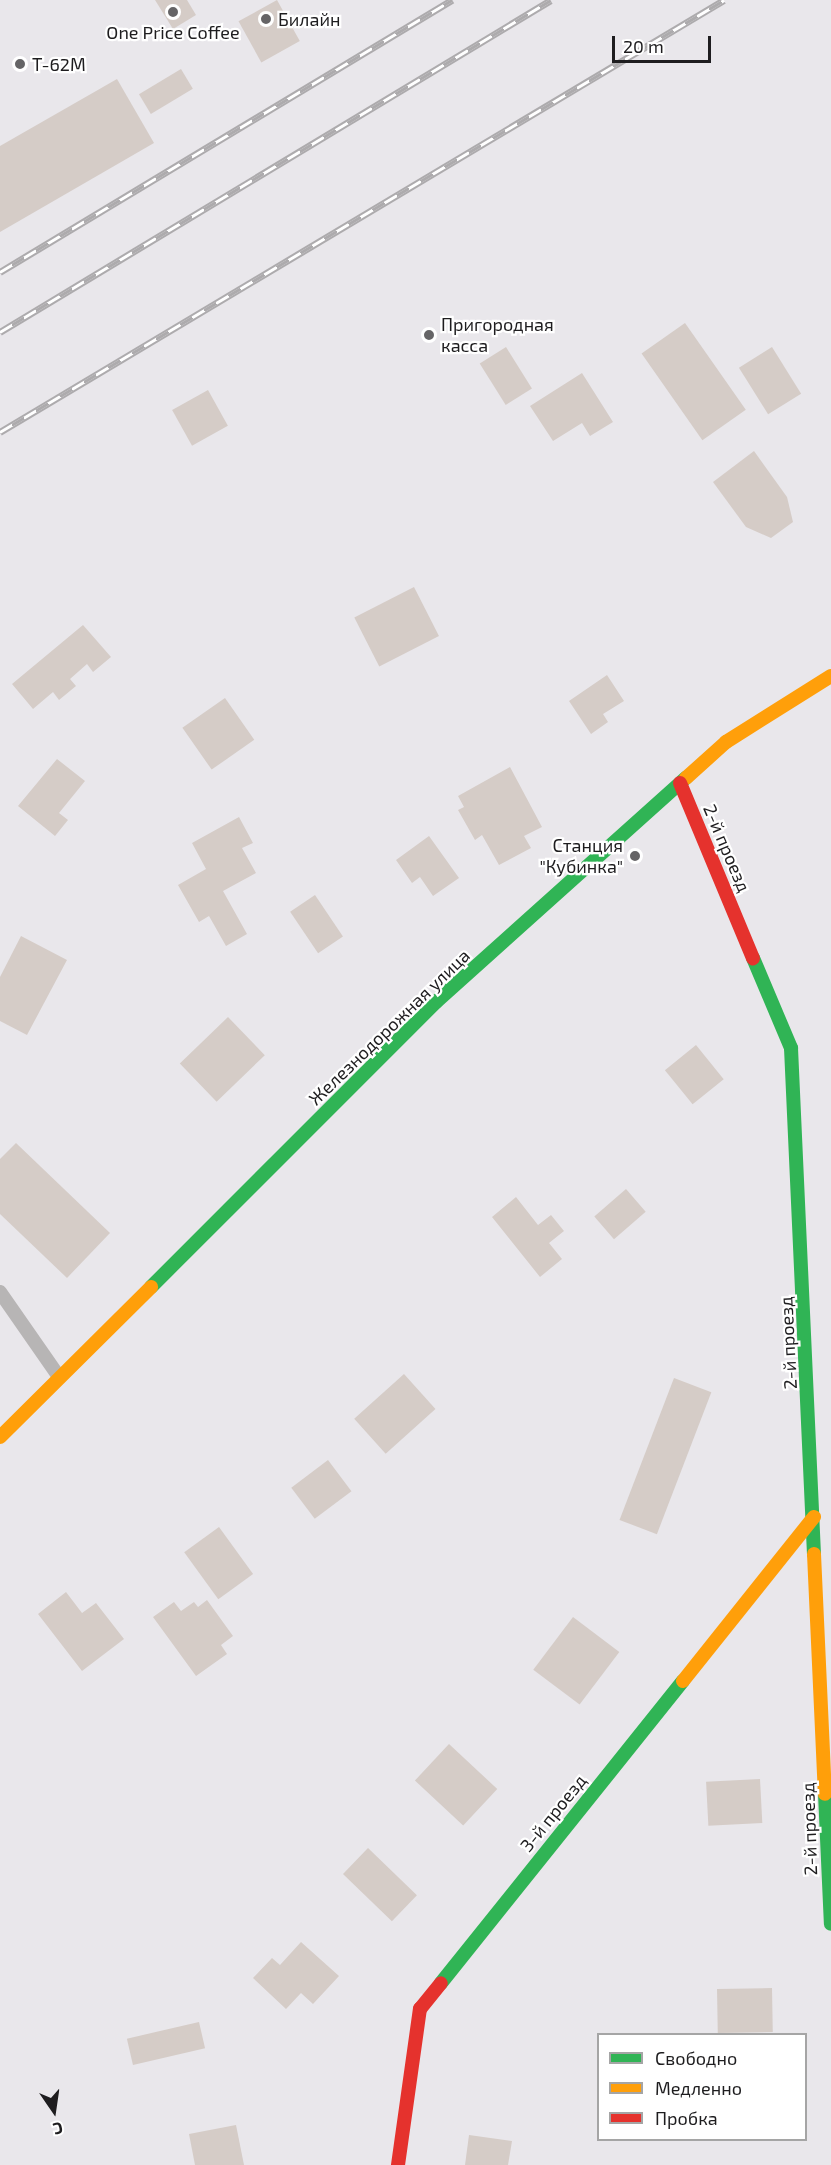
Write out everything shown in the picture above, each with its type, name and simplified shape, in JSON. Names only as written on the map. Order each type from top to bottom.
[{"type":"street","name":"Железнодорожная улица","points":[[0,1437],[436,1002],[726,742],[831,676]]},
{"type":"street","name":"2-й проезд","points":[[680,783],[791,1048],[831,1924]]},
{"type":"street","name":"3-й проезд","points":[[398,2165],[420,2009],[814,1517]]},
{"type":"lane","points":[[0,1292],[59,1377]]},
{"type":"building","points":[[155,0],[187,0],[196,15],[173,29]]},
{"type":"building","points":[[277,0],[300,41],[261,62],[239,21]]},
{"type":"building","points":[[181,69],[193,89],[151,114],[139,94]]},
{"type":"building","points":[[117,79],[154,143],[0,232],[0,146]]},
{"type":"building","points":[[685,323],[746,410],[702,440],[642,353]]},
{"type":"building","points":[[506,347],[532,389],[506,405],[480,363]]},
{"type":"building","points":[[772,347],[801,394],[768,414],[739,368]]},
{"type":"building","points":[[582,373],[613,422],[590,436],[582,423],[553,441],[530,406]]},
{"type":"building","points":[[208,390],[228,426],[192,446],[172,410]]},
{"type":"building","points":[[754,451],[787,497],[793,522],[771,538],[746,527],[713,482]]},
{"type":"building","points":[[414,587],[439,636],[379,666],[354,617]]},
{"type":"building","points":[[83,625],[111,657],[93,672],[87,664],[70,679],[76,686],[59,700],[53,692],[33,709],[12,684]]},
{"type":"building","points":[[607,675],[624,701],[603,714],[608,722],[591,734],[569,701]]},
{"type":"building","points":[[225,698],[254,740],[212,770],[182,728]]},
{"type":"building","points":[[57,759],[85,781],[59,813],[68,820],[55,836],[18,806]]},
{"type":"building","points":[[510,767],[542,827],[524,836],[531,848],[499,865],[482,835],[475,840],[458,810],[464,807],[458,796]]},
{"type":"building","points":[[239,817],[253,843],[242,848],[256,873],[223,891],[247,934],[226,946],[209,916],[199,922],[178,885],[206,869],[192,843]]},
{"type":"building","points":[[429,836],[459,878],[433,896],[420,877],[412,883],[396,860]]},
{"type":"building","points":[[315,895],[343,936],[318,953],[290,912]]},
{"type":"building","points":[[21,936],[67,960],[27,1035],[0,1021],[0,977]]},
{"type":"building","points":[[228,1017],[265,1055],[217,1102],[180,1064]]},
{"type":"building","points":[[696,1045],[724,1079],[693,1104],[665,1070]]},
{"type":"building","points":[[16,1143],[110,1233],[67,1278],[0,1214],[0,1159]]},
{"type":"building","points":[[626,1189],[646,1212],[614,1239],[594,1217]]},
{"type":"building","points":[[516,1197],[538,1225],[551,1215],[564,1231],[549,1243],[562,1259],[540,1277],[492,1217]]},
{"type":"building","points":[[404,1374],[435,1409],[386,1454],[354,1419]]},
{"type":"building","points":[[674,1378],[711,1392],[657,1534],[620,1520]]},
{"type":"building","points":[[328,1460],[351,1491],[315,1519],[291,1488]]},
{"type":"building","points":[[219,1527],[253,1574],[218,1599],[184,1552]]},
{"type":"building","points":[[66,1592],[82,1613],[96,1603],[124,1639],[82,1671],[38,1614]]},
{"type":"building","points":[[207,1600],[233,1636],[221,1645],[227,1654],[196,1676],[153,1617],[174,1602],[181,1611],[194,1602],[198,1607]]},
{"type":"building","points":[[573,1617],[619,1652],[580,1705],[533,1670]]},
{"type":"building","points":[[449,1744],[497,1789],[463,1826],[415,1781]]},
{"type":"building","points":[[760,1779],[762,1823],[708,1826],[706,1782]]},
{"type":"building","points":[[368,1848],[417,1895],[392,1921],[343,1874]]},
{"type":"building","points":[[301,1942],[339,1976],[313,2004],[301,1993],[286,2009],[253,1978],[272,1958],[280,1965]]},
{"type":"building","points":[[772,1988],[773,2032],[718,2033],[717,1989]]},
{"type":"building","points":[[199,2022],[205,2048],[133,2065],[127,2039]]},
{"type":"building","points":[[236,2125],[244,2165],[195,2165],[189,2134]]},
{"type":"building","points":[[469,2135],[512,2141],[508,2165],[465,2165]]},
{"type":"railway","points":[[0,272],[452,0]]},
{"type":"railway","points":[[0,332],[551,0]]},
{"type":"railway","points":[[0,432],[724,0]]},
{"type":"traffic: fast","points":[[151,1287],[436,1002],[686,778]]},
{"type":"traffic: fast","points":[[753,958],[791,1048],[814,1554]]},
{"type":"traffic: fast","points":[[441,1983],[683,1681]]},
{"type":"traffic: fast","points":[[825,1794],[831,1924]]},
{"type":"traffic: slow","points":[[686,778],[726,742],[831,676]]},
{"type":"traffic: slow","points":[[0,1437],[151,1287]]},
{"type":"traffic: slow","points":[[683,1681],[814,1517]]},
{"type":"traffic: slow","points":[[814,1554],[825,1794]]},
{"type":"traffic: jam","points":[[680,783],[753,958]]},
{"type":"traffic: jam","points":[[398,2165],[420,2009],[441,1983]]},
{"type":"place","name":"One Price Coffee","points":[[173,12]]},
{"type":"place","name":"Билайн","points":[[266,19]]},
{"type":"place","name":"Т-62М","points":[[20,64]]},
{"type":"place","name":"Пригородная касса","points":[[429,335]]},
{"type":"place","name":"Станция \"Кубинка\"","points":[[635,856]]}]
